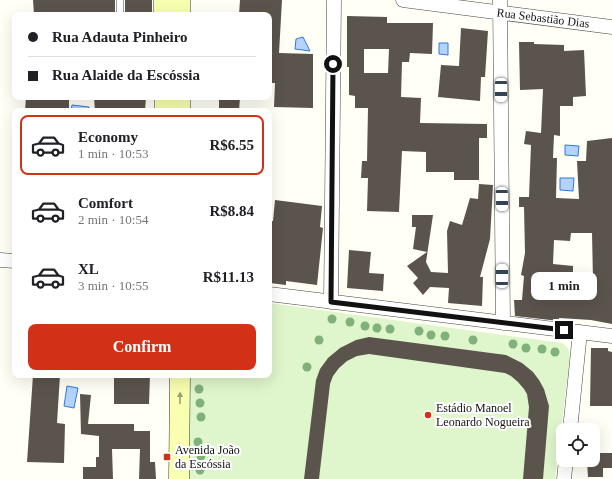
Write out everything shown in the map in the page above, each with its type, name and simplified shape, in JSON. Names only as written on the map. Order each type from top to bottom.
[{"type":"main road","points":[[164,0],[164,12]]},
{"type":"main road","points":[[180,0],[180,12]]},
{"type":"main road","points":[[167,378],[167,479]]},
{"type":"main road","points":[[179,479],[180,378]]},
{"type":"street","points":[[331,302],[334,0]]},
{"type":"street","name":"Rua Sebastião Dias","points":[[403,0],[500,6],[612,27]]},
{"type":"street","points":[[500,6],[503,323]]},
{"type":"street","points":[[0,260],[12,261]]},
{"type":"street","points":[[272,294],[612,336]]},
{"type":"street","points":[[571,423],[580,332]]},
{"type":"street","points":[[564,479],[565,467]]},
{"type":"lane","points":[[120,0],[120,12]]},
{"type":"green space","points":[[272,303],[562,343],[568,348],[570,356],[562,423],[556,423],[556,467],[555,479],[188,479],[188,378],[272,378]]},
{"type":"water","points":[[303,37],[310,51],[295,49],[296,39]]},
{"type":"water","points":[[439,43],[448,43],[448,55],[439,54]]},
{"type":"water","points":[[72,105],[89,107],[89,108],[72,108]]},
{"type":"water","points":[[565,145],[579,146],[578,156],[565,155]]},
{"type":"water","points":[[560,178],[574,178],[573,191],[560,190]]},
{"type":"water","points":[[67,386],[78,388],[74,408],[64,406]]},
{"type":"building","points":[[33,0],[115,0],[115,12],[34,12]]},
{"type":"building","points":[[125,0],[152,0],[152,12],[125,12]]},
{"type":"building","points":[[240,0],[282,0],[279,53],[313,54],[313,108],[274,107],[275,83],[272,83],[272,12],[239,12]]},
{"type":"building","points":[[347,16],[387,17],[387,23],[433,23],[432,54],[410,53],[409,62],[402,62],[401,97],[421,98],[420,123],[487,124],[487,138],[479,138],[479,180],[454,180],[454,172],[426,172],[426,152],[402,151],[399,212],[367,211],[368,178],[361,178],[362,161],[367,161],[368,108],[355,108],[355,96],[349,95],[349,67],[347,67]],"holes":[[[364,49],[389,49],[388,73],[364,73]]]},
{"type":"building","points":[[461,28],[488,31],[485,77],[481,77],[480,101],[438,97],[441,65],[459,66]]},
{"type":"building","points":[[519,42],[564,45],[564,51],[584,50],[586,96],[573,97],[573,106],[560,106],[560,136],[554,135],[553,158],[557,158],[556,198],[579,199],[577,161],[586,161],[587,141],[612,138],[612,324],[591,320],[559,318],[559,321],[515,316],[514,300],[522,300],[524,276],[521,275],[525,253],[524,207],[519,207],[519,197],[529,197],[531,145],[524,144],[526,131],[541,133],[543,89],[520,90]],"holes":[[[571,233],[592,233],[593,280],[573,278],[573,266],[553,264],[554,240],[570,241]]]},
{"type":"building","points":[[26,100],[69,100],[69,108],[25,108]]},
{"type":"building","points":[[94,100],[146,100],[145,108],[95,108]]},
{"type":"building","points":[[219,100],[240,100],[239,108],[219,108]]},
{"type":"building","points":[[479,184],[493,185],[490,239],[480,277],[483,277],[482,306],[448,303],[449,288],[430,287],[423,295],[413,283],[418,278],[407,266],[427,252],[413,249],[416,227],[412,227],[412,215],[433,215],[426,262],[431,272],[448,273],[447,231],[450,221],[462,225],[470,198],[478,199]]},
{"type":"building","points":[[275,200],[322,206],[320,227],[323,228],[317,285],[286,281],[286,285],[272,283],[273,221]]},
{"type":"building","points":[[349,250],[371,252],[369,273],[384,274],[383,291],[347,288]]},
{"type":"building","points":[[369,337],[506,355],[522,363],[533,372],[539,380],[544,389],[549,406],[543,479],[523,479],[529,407],[527,394],[518,382],[511,376],[505,373],[369,354],[357,356],[347,361],[333,376],[330,384],[319,479],[304,479],[316,380],[320,369],[328,358],[340,348],[356,340]]},
{"type":"building","points":[[591,348],[608,348],[608,351],[612,352],[612,406],[590,406]]},
{"type":"building","points":[[33,378],[60,378],[57,423],[65,424],[64,463],[27,462]]},
{"type":"building","points":[[114,378],[150,378],[149,404],[114,404]]},
{"type":"building","points":[[80,394],[91,395],[88,424],[134,424],[134,431],[150,431],[150,462],[155,462],[156,479],[139,479],[140,449],[112,449],[113,479],[83,479],[83,467],[96,467],[96,457],[99,457],[99,436],[81,434]]},
{"type":"building","points":[[600,453],[612,453],[612,468],[603,468],[603,477],[588,477],[587,467],[600,467]]},
{"type":"place","name":"Estádio Manoel Leonardo Nogueira","points":[[428,415]]},
{"type":"place","name":"Avenida João da Escóssia","points":[[167,457]]},
{"type":"route","points":[[333,64],[331,302],[564,330]]}]
